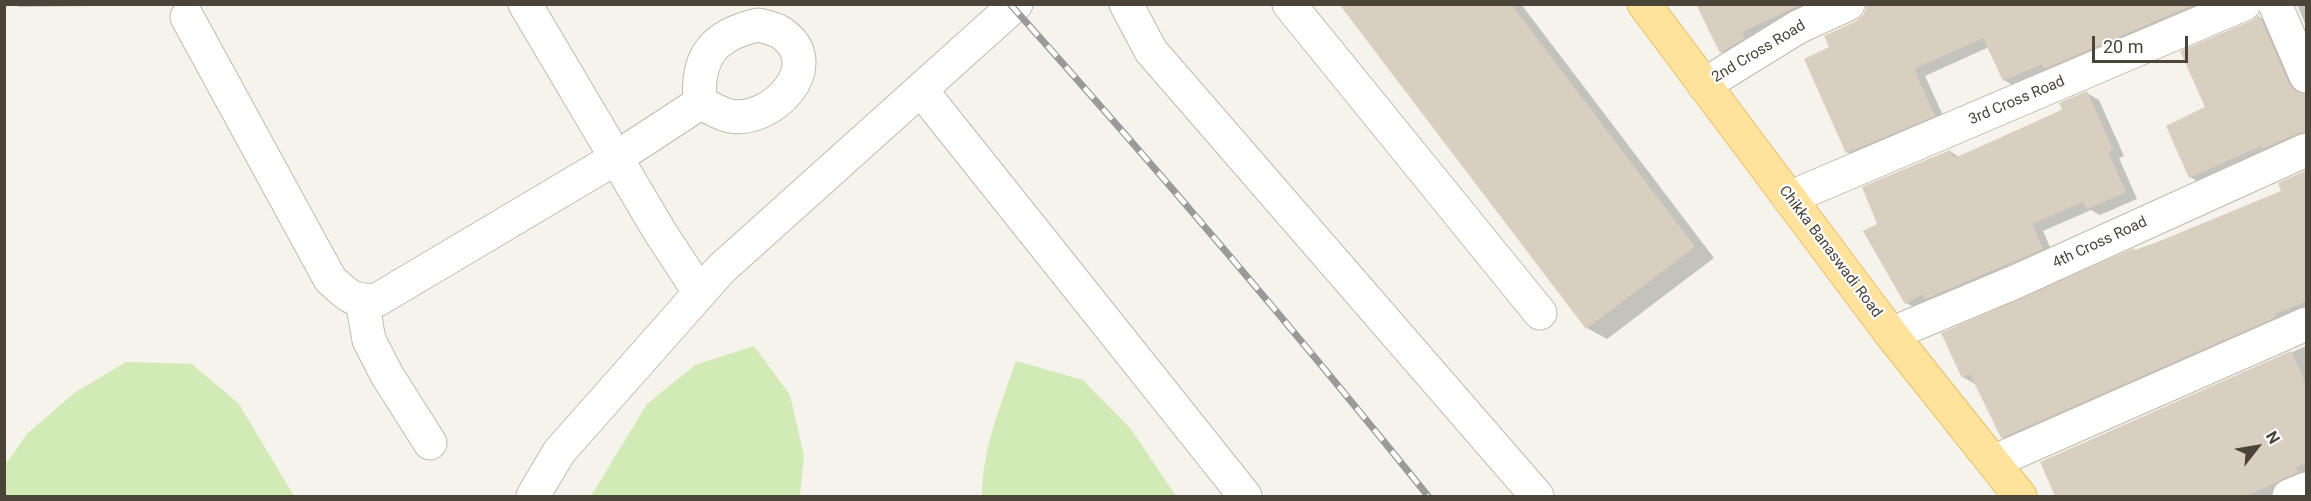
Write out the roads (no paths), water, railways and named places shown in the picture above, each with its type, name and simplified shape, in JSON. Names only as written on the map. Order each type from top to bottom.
[{"type":"main road","name":"Chikka Banaswadi Road","points":[[1644,4],[1891,334],[2020,496]]},
{"type":"street","points":[[525,4],[660,232],[700,293]]},
{"type":"street","points":[[532,496],[559,452],[721,269],[1016,4]]},
{"type":"street","points":[[1126,4],[1151,51],[1537,496]]},
{"type":"street","points":[[1289,4],[1540,313]]},
{"type":"street","name":"2nd Cross Road","points":[[1704,85],[1798,27],[1848,4]]},
{"type":"street","name":"3rd Cross Road","points":[[1789,198],[2244,4]]},
{"type":"street","points":[[2275,4],[2307,76]]},
{"type":"street","points":[[187,17],[330,279],[348,297],[362,301],[377,300],[616,158],[700,103]]},
{"type":"street","points":[[921,90],[1245,496]]},
{"type":"street","name":"4th Cross Road","points":[[1891,334],[2015,282],[2307,150]]},
{"type":"street","points":[[362,301],[369,340],[387,375],[430,443]]},
{"type":"street","points":[[1993,462],[2307,324]]},
{"type":"street","points":[[2289,496],[2307,489]]},
{"type":"railway","points":[[1010,4],[1222,247],[1428,496]]}]
